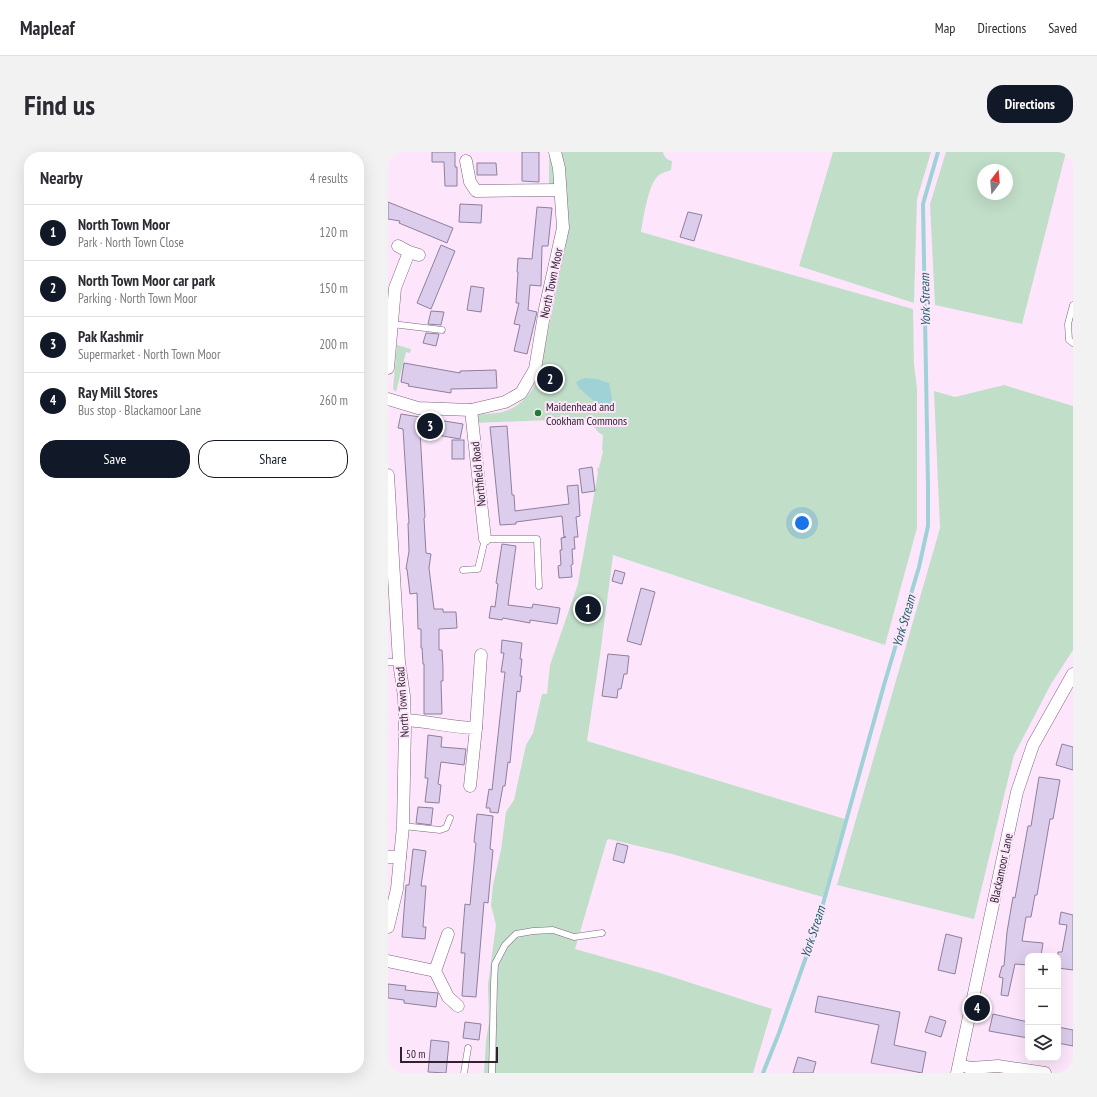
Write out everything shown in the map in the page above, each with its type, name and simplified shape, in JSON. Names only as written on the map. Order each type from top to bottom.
[{"type":"street","name":"North Town Moor","points":[[388,399],[418,408],[471,410],[505,402],[520,393],[535,369],[545,309],[563,228],[559,168],[555,152]]},
{"type":"street","points":[[466,160],[470,182],[476,191],[560,190]]},
{"type":"street","points":[[388,368],[395,288],[414,253],[398,246]]},
{"type":"street","name":"Northfield Road","points":[[471,410],[485,539]]},
{"type":"street","name":"North Town Road","points":[[388,475],[394,662],[404,696],[405,720],[403,826],[394,857],[397,889],[388,927]]},
{"type":"street","points":[[470,786],[481,656]]},
{"type":"street","name":"Blackamoor Lane","points":[[958,1069],[1017,792],[1033,745],[1073,674]]},
{"type":"street","points":[[405,720],[462,728],[476,728]]},
{"type":"street","points":[[448,934],[435,971],[448,997],[458,1006]]},
{"type":"street","points":[[388,962],[435,971]]},
{"type":"street","points":[[958,1069],[998,1066],[1045,1073]]},
{"type":"lane","points":[[1073,305],[1068,324],[1069,340],[1073,342]]},
{"type":"lane","points":[[392,324],[442,330]]},
{"type":"lane","points":[[463,570],[478,569],[485,539],[537,539],[539,586]]},
{"type":"lane","points":[[403,826],[440,830],[446,828],[450,818]]},
{"type":"lane","points":[[492,1073],[495,964],[505,945],[516,934],[553,930],[574,937],[602,933]]},
{"type":"lane","points":[[464,1073],[468,1048]]},
{"type":"shaded area","points":[[549,152],[663,152],[666,158],[672,161],[671,170],[660,174],[654,181],[646,203],[641,232],[913,309],[914,364],[917,389],[917,528],[885,645],[613,555],[587,741],[845,819],[823,897],[672,854],[609,839],[607,840],[575,949],[660,973],[772,1009],[753,1073],[484,1073],[486,1040],[489,1023],[488,985],[496,925],[491,905],[493,885],[501,850],[506,812],[514,800],[526,745],[533,733],[542,694],[547,694],[550,665],[578,584],[598,473],[597,468],[599,468],[603,451],[603,435],[591,424],[582,420],[574,419],[474,423],[478,415],[505,411],[518,405],[529,394],[539,374],[569,230],[558,196],[549,183]]},
{"type":"shaded area","points":[[833,152],[931,152],[917,199],[914,303],[799,266]]},
{"type":"shaded area","points":[[946,152],[1066,152],[1022,324],[935,305],[930,204]]},
{"type":"shaded area","points":[[397,345],[411,349],[410,353],[406,352],[396,392],[393,389]]},
{"type":"shaded area","points":[[584,378],[597,379],[609,383],[612,399],[609,414],[579,388],[576,382]]},
{"type":"shaded area","points":[[1004,385],[1073,406],[1073,650],[1051,684],[1014,755],[974,919],[837,885],[940,528],[934,391],[955,397]]},
{"type":"building","points":[[432,152],[455,152],[457,186],[445,186],[444,162],[432,162]]},
{"type":"building","points":[[522,152],[539,152],[539,182],[522,181]]},
{"type":"building","points":[[477,163],[496,163],[497,175],[477,175]]},
{"type":"building","points":[[388,202],[453,228],[447,243],[399,223],[400,221],[388,219]]},
{"type":"building","points":[[460,204],[482,205],[481,223],[459,222]]},
{"type":"building","points":[[537,207],[552,208],[548,246],[542,246],[541,286],[530,285],[528,310],[537,312],[527,354],[514,351],[520,325],[514,324],[519,303],[516,303],[517,272],[518,258],[532,259]]},
{"type":"building","points":[[688,212],[702,215],[694,241],[680,237]]},
{"type":"building","points":[[441,245],[455,251],[431,309],[417,303]]},
{"type":"building","points":[[471,286],[484,288],[481,312],[467,310]]},
{"type":"building","points":[[431,311],[444,312],[441,325],[428,324]]},
{"type":"building","points":[[426,333],[439,334],[436,346],[423,343]]},
{"type":"building","points":[[404,363],[460,373],[460,371],[496,370],[497,388],[451,389],[451,393],[408,386],[409,384],[401,382]]},
{"type":"building","points":[[401,414],[463,424],[460,439],[420,432],[426,553],[431,554],[429,568],[434,609],[443,609],[443,612],[456,612],[457,628],[439,629],[439,650],[442,650],[443,667],[443,681],[441,681],[442,714],[424,714],[424,664],[421,648],[421,629],[418,629],[417,593],[410,594],[406,569],[409,551],[409,523],[403,429],[398,428]]},
{"type":"building","points":[[507,426],[512,495],[514,495],[515,511],[569,504],[567,486],[578,485],[580,516],[576,517],[578,537],[574,537],[575,549],[572,549],[572,577],[559,578],[558,566],[561,565],[560,550],[562,550],[561,538],[566,537],[564,537],[562,516],[516,522],[516,524],[500,525],[490,427]]},
{"type":"building","points":[[452,440],[464,440],[464,459],[452,459]]},
{"type":"building","points":[[592,467],[595,491],[582,493],[579,469]]},
{"type":"building","points":[[502,544],[516,546],[508,605],[532,608],[533,604],[560,608],[557,624],[530,620],[530,623],[503,618],[502,620],[489,618],[491,606],[495,607],[498,584],[496,583]]},
{"type":"building","points":[[615,570],[625,573],[622,584],[612,581]]},
{"type":"building","points":[[641,588],[655,592],[641,645],[627,641]]},
{"type":"building","points":[[502,640],[522,643],[520,676],[522,676],[520,692],[517,691],[510,763],[508,762],[505,786],[503,786],[498,813],[490,812],[490,808],[486,808],[489,789],[492,790],[505,672],[501,672],[504,653],[501,653]]},
{"type":"building","points":[[608,654],[629,656],[627,674],[624,674],[621,689],[618,689],[617,698],[602,696]]},
{"type":"building","points":[[428,735],[442,737],[441,747],[466,749],[464,765],[441,762],[438,784],[441,785],[439,803],[425,802],[428,778],[425,778]]},
{"type":"building","points":[[1062,744],[1073,747],[1073,770],[1056,765]]},
{"type":"building","points":[[1039,777],[1060,780],[1053,819],[1050,819],[1037,895],[1035,895],[1031,917],[1026,917],[1022,941],[1043,943],[1041,953],[1025,953],[1025,965],[1015,964],[1008,996],[1001,995],[1003,978],[999,977],[1002,966],[1004,966],[1007,932],[1013,897],[1015,898],[1028,826],[1031,826]]},
{"type":"building","points":[[418,807],[433,808],[431,825],[416,823]]},
{"type":"building","points":[[477,814],[493,816],[490,849],[493,850],[488,903],[484,902],[476,997],[462,996],[465,953],[461,953],[465,904],[470,905],[476,843],[474,842]]},
{"type":"building","points":[[617,843],[628,846],[624,863],[613,860]]},
{"type":"building","points":[[413,849],[426,851],[421,886],[426,886],[423,927],[426,927],[425,939],[402,937],[406,885],[409,885]]},
{"type":"building","points":[[1061,912],[1073,915],[1073,970],[1061,968],[1061,953],[1058,952],[1062,952],[1067,925],[1059,924]]},
{"type":"building","points":[[946,934],[962,938],[955,974],[938,970]]},
{"type":"building","points":[[388,984],[406,986],[405,990],[438,993],[436,1007],[404,1003],[404,1000],[388,998]]},
{"type":"building","points":[[818,996],[900,1012],[894,1045],[926,1052],[922,1073],[871,1063],[879,1025],[815,1012]]},
{"type":"building","points":[[993,1014],[1025,1021],[1025,1037],[989,1031]]},
{"type":"building","points":[[930,1016],[946,1021],[941,1037],[925,1032]]},
{"type":"building","points":[[465,1022],[481,1024],[479,1040],[463,1038]]},
{"type":"building","points":[[1061,1028],[1073,1030],[1073,1046],[1061,1044]]},
{"type":"building","points":[[431,1040],[449,1042],[446,1073],[428,1072]]},
{"type":"building","points":[[798,1057],[816,1062],[813,1073],[793,1073]]},
{"type":"waterway","name":"York Stream","points":[[763,1073],[816,929],[884,685],[919,567],[928,526],[923,204],[938,152]]},
{"type":"place","name":"North Town Moor car park","points":[[550,379]]},
{"type":"place","name":"Maidenhead and Cookham Commons","points":[[538,413]]},
{"type":"place","name":"Pak Kashmir","points":[[430,426]]},
{"type":"place","name":"North Town Moor","points":[[588,609]]},
{"type":"place","name":"Ray Mill Stores","points":[[977,1008]]}]
